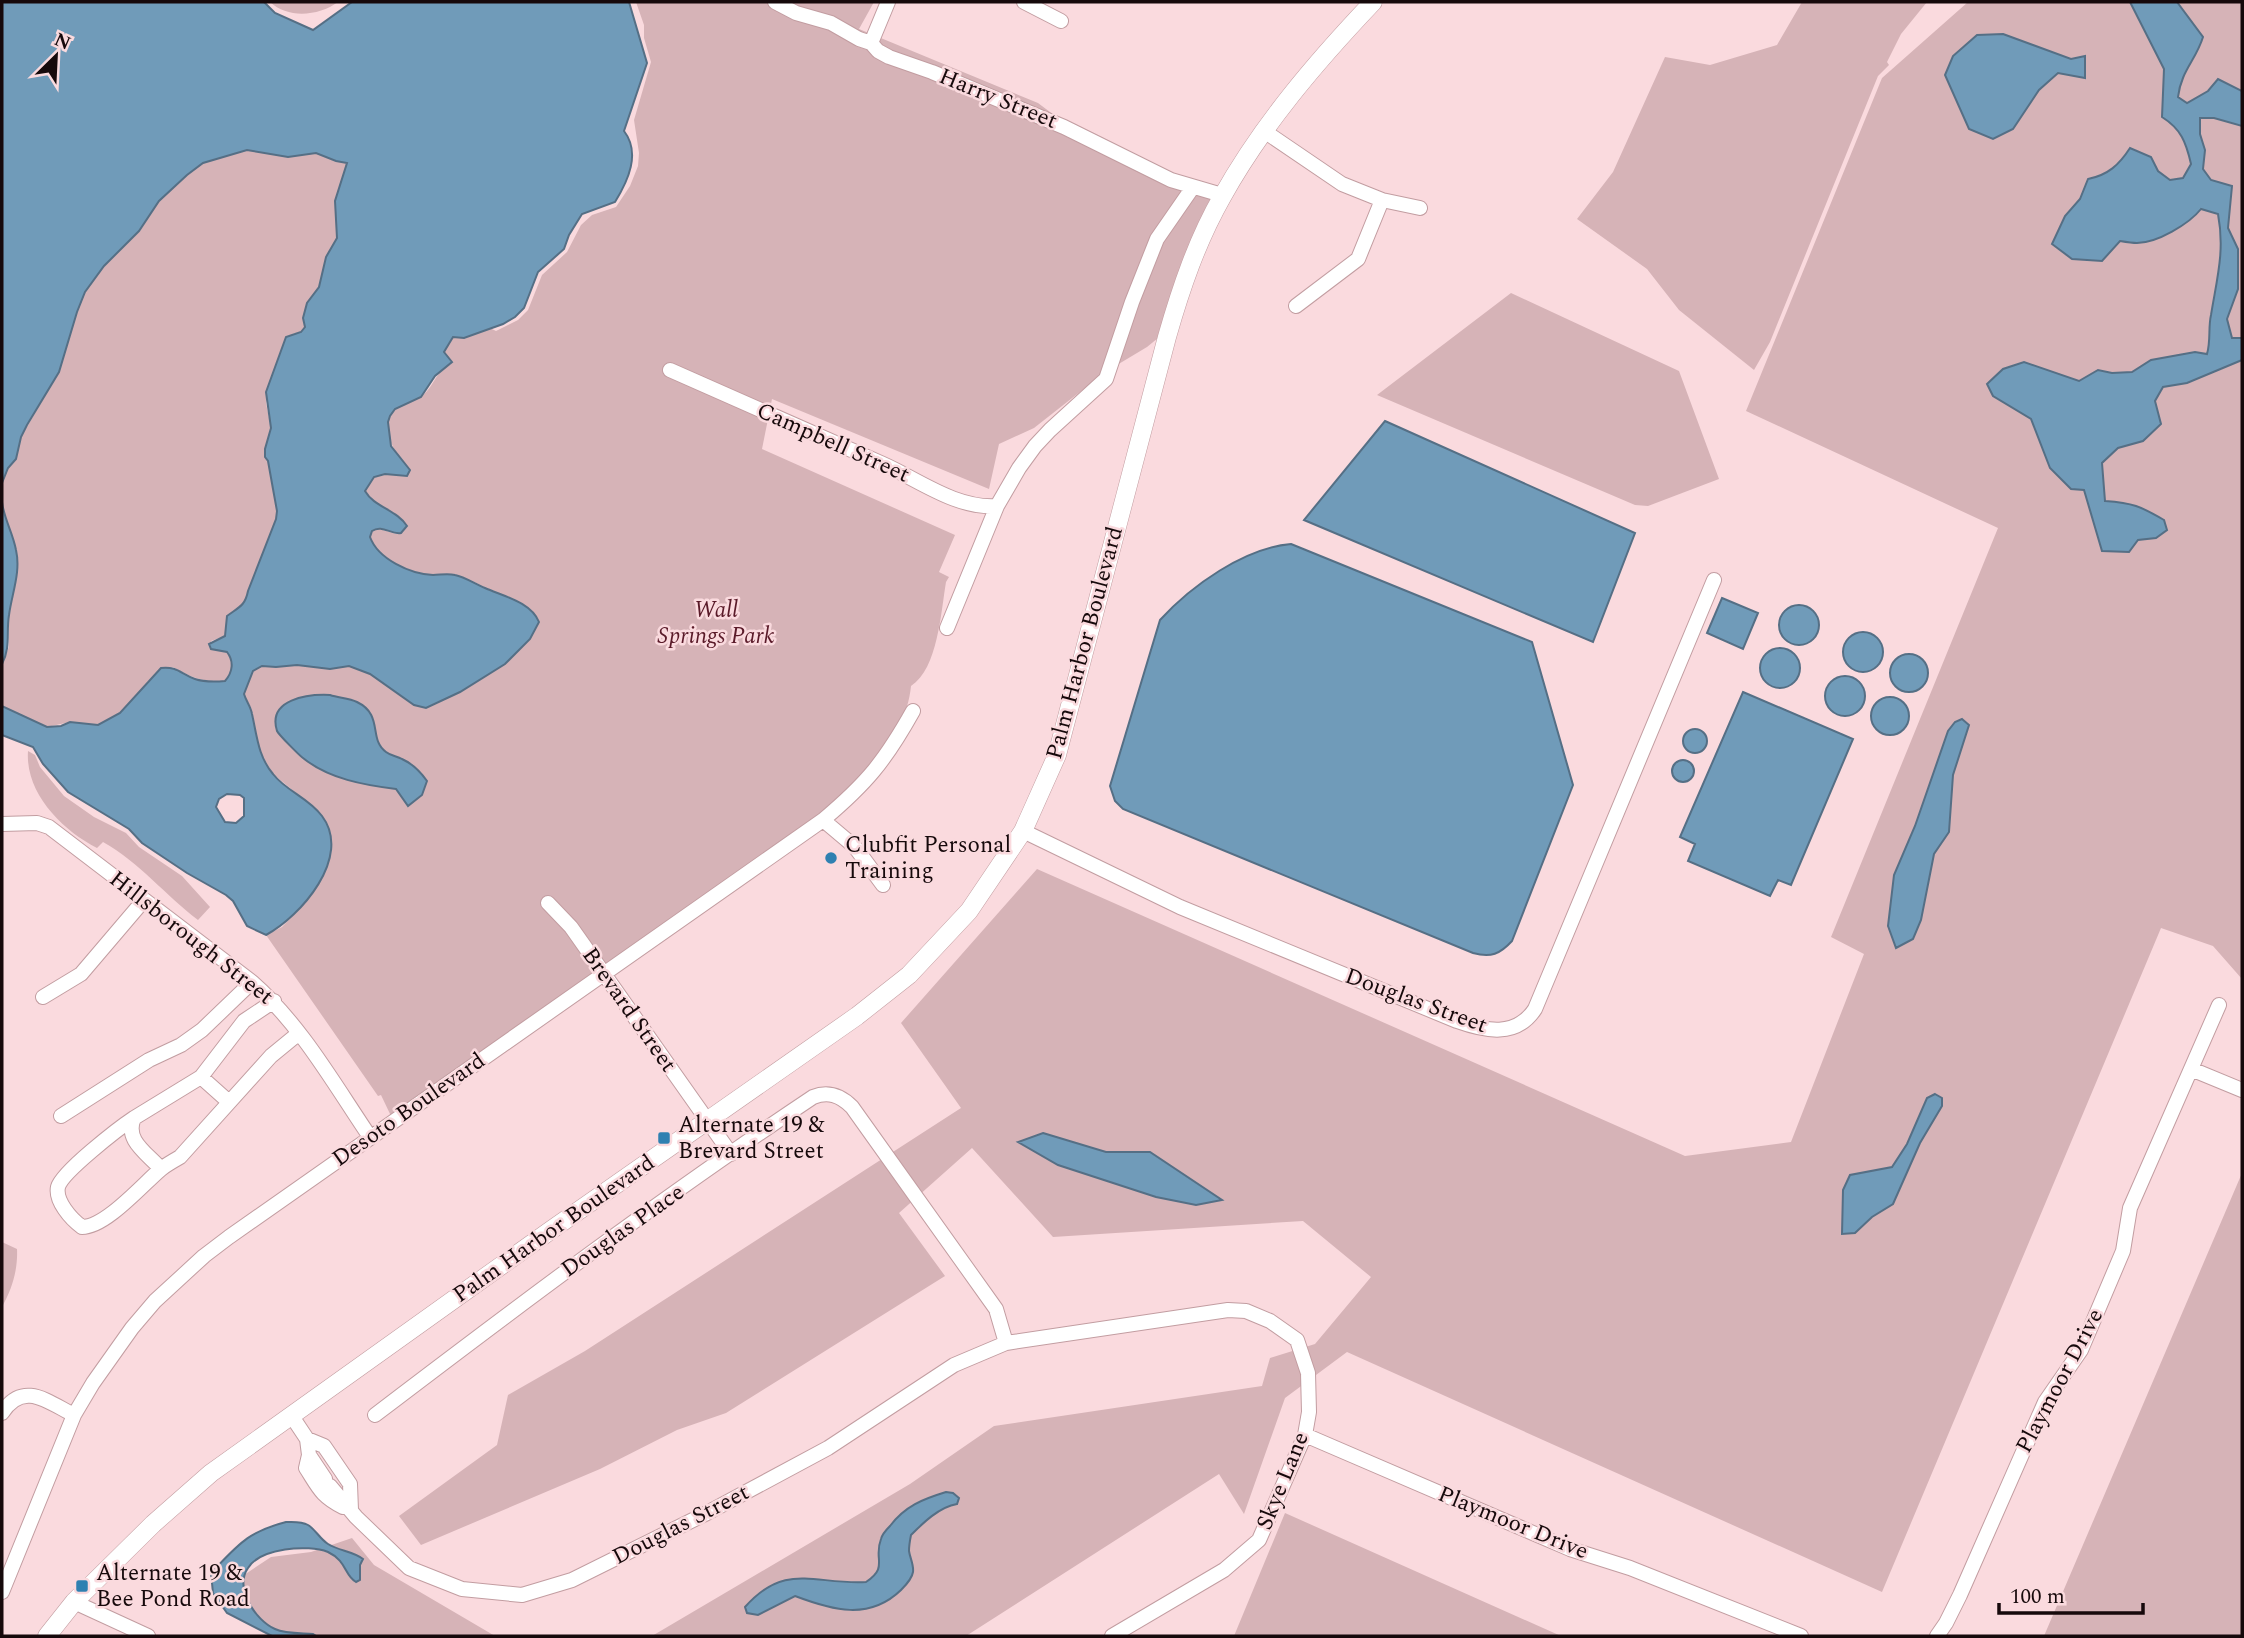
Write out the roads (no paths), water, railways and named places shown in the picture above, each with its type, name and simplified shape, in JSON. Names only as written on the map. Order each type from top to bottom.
[{"type":"main road","name":"Palm Harbor Boulevard","points":[[47,1636],[74,1602],[153,1524],[205,1478],[857,1016],[909,975],[969,911],[1023,831],[1056,755],[1184,282],[1223,195],[1264,131],[1334,43],[1373,2]]},
{"type":"street","name":"Harry Street","points":[[775,2],[796,13],[821,19],[871,43],[889,57],[1064,127],[1171,180],[1223,195]]},
{"type":"street","points":[[871,43],[888,2]]},
{"type":"street","points":[[1024,2],[1061,21]]},
{"type":"street","points":[[1264,131],[1342,184],[1381,200],[1420,208]]},
{"type":"street","points":[[947,628],[997,506],[1035,446],[1106,379],[1157,239],[1193,187]]},
{"type":"street","points":[[1296,306],[1358,259],[1381,200]]},
{"type":"street","name":"Campbell Street","points":[[670,370],[886,465],[964,503],[980,508],[997,506]]},
{"type":"street","name":"Douglas Street","points":[[1023,831],[1180,907],[1457,1021],[1499,1031],[1519,1026],[1529,1019],[1535,1009],[1714,580]]},
{"type":"street","name":"Desoto Boulevard","points":[[2,1591],[5,1574],[75,1415],[93,1383],[132,1328],[181,1276],[223,1241],[823,820],[854,793],[882,763],[913,710]]},
{"type":"street","points":[[823,820],[855,847],[883,885]]},
{"type":"street","name":"Hillsborough Street","points":[[2,824],[37,823],[49,827],[252,982],[274,1001],[370,1137]]},
{"type":"street","points":[[43,997],[81,974],[144,900]]},
{"type":"street","name":"Brevard Street","points":[[548,903],[571,927],[731,1154]]},
{"type":"street","points":[[61,1116],[149,1060],[192,1037],[213,1021],[252,982]]},
{"type":"street","points":[[274,1001],[244,1021],[201,1077],[134,1118],[60,1182],[57,1190],[60,1200],[76,1223],[89,1227],[136,1195],[161,1169],[180,1157],[271,1056],[299,1034]]},
{"type":"street","name":"Playmoor Drive","points":[[1937,1636],[1960,1595],[2045,1402],[2081,1350],[2123,1251],[2130,1208],[2219,1005]]},
{"type":"street","points":[[2191,1069],[2242,1090]]},
{"type":"street","points":[[201,1077],[229,1102]]},
{"type":"street","name":"Douglas Place","points":[[375,1415],[547,1284],[821,1094],[833,1094],[843,1098],[852,1107],[996,1309],[1006,1343]]},
{"type":"street","points":[[134,1118],[130,1126],[131,1137],[161,1169]]},
{"type":"street","name":"Skye Lane","points":[[1006,1343],[1228,1310],[1246,1311],[1270,1321],[1297,1340],[1308,1373],[1309,1412],[1305,1435],[1259,1540],[1224,1570],[1112,1636]]},
{"type":"street","name":"Douglas Street","points":[[291,1415],[307,1439],[309,1455],[327,1483],[409,1568],[462,1589],[522,1595],[572,1580],[707,1513],[828,1448],[954,1365],[1006,1343]]},
{"type":"street","points":[[2,1413],[13,1400],[29,1394],[75,1415]]},
{"type":"street","name":"Playmoor Drive","points":[[1305,1435],[1570,1549],[1630,1568],[1801,1636]]},
{"type":"street","name":"Douglas Street","points":[[307,1439],[324,1446],[350,1483],[351,1510]]},
{"type":"street","points":[[309,1455],[306,1468],[325,1498],[351,1510]]},
{"type":"street","points":[[74,1602],[148,1636]]},
{"type":"water","points":[[2,2],[264,2],[275,13],[313,30],[352,2],[629,2],[647,63],[624,131],[632,148],[632,158],[620,194],[615,202],[582,214],[564,249],[538,272],[524,308],[515,317],[464,338],[453,337],[444,352],[452,362],[435,376],[421,397],[395,409],[388,422],[391,446],[410,470],[407,476],[385,474],[374,477],[365,491],[407,526],[401,533],[379,529],[372,531],[370,537],[374,545],[387,558],[415,572],[462,577],[516,600],[530,609],[539,622],[530,639],[505,664],[460,692],[426,708],[414,705],[370,674],[349,666],[330,669],[297,665],[262,666],[253,671],[244,694],[264,760],[278,780],[311,804],[322,816],[330,832],[331,849],[327,867],[307,900],[293,915],[266,935],[247,926],[233,901],[226,895],[187,873],[142,843],[129,829],[68,792],[43,764],[33,747],[2,735],[2,706],[47,727],[70,722],[98,725],[120,713],[161,668],[175,669],[202,681],[225,681],[228,678],[232,666],[229,655],[227,652],[211,649],[209,644],[225,636],[227,616],[245,600],[276,519],[277,511],[265,457],[271,428],[266,392],[286,337],[301,332],[305,327],[303,318],[307,303],[319,287],[326,257],[337,238],[335,201],[347,163],[316,153],[288,157],[247,150],[203,163],[187,175],[159,201],[139,231],[104,266],[85,292],[59,372],[27,425],[16,459],[8,468],[2,483]],"holes":[[[227,794],[244,798],[244,816],[236,823],[225,822],[216,807],[219,799]]]},
{"type":"water","points":[[2130,2],[2177,2],[2203,37],[2182,80],[2178,97],[2187,103],[2208,91],[2218,79],[2242,91],[2242,126],[2214,118],[2200,118],[2200,134],[2205,150],[2203,169],[2211,180],[2232,186],[2228,228],[2238,249],[2238,289],[2227,319],[2232,338],[2242,338],[2242,360],[2187,383],[2163,387],[2155,401],[2161,424],[2143,441],[2118,448],[2102,463],[2105,501],[2136,506],[2164,520],[2167,530],[2156,538],[2138,540],[2129,552],[2102,551],[2084,490],[2071,489],[2050,468],[2031,419],[1993,396],[1987,384],[2003,369],[2024,362],[2079,381],[2098,370],[2112,373],[2132,372],[2151,360],[2195,352],[2207,354],[2220,252],[2218,214],[2201,209],[2181,226],[2154,240],[2135,243],[2120,241],[2102,261],[2072,259],[2052,244],[2065,216],[2080,199],[2088,179],[2112,168],[2130,148],[2151,157],[2158,171],[2170,180],[2183,178],[2191,164],[2182,137],[2174,126],[2162,117],[2164,69]]},
{"type":"water","points":[[2003,34],[2071,59],[2085,56],[2085,78],[2058,73],[2039,90],[2013,129],[1993,139],[1969,129],[1945,75],[1953,56],[1977,35]]},
{"type":"water","points":[[1385,421],[1635,533],[1593,642],[1304,520]]},
{"type":"water","points":[[2,502],[15,544],[17,566],[6,652],[2,664]]},
{"type":"water","points":[[1291,544],[1532,642],[1573,785],[1512,941],[1499,952],[1490,955],[1473,953],[1123,809],[1115,801],[1110,786],[1160,620],[1187,594],[1219,571],[1255,553]]},
{"type":"water","points":[[1722,598],[1758,613],[1743,649],[1707,633]]},
{"type":"water","points":[[1799,605],[1807,606],[1813,611],[1818,617],[1818,633],[1813,639],[1807,644],[1799,645],[1791,644],[1785,639],[1780,633],[1779,625],[1780,617],[1785,611],[1791,606]]},
{"type":"water","points":[[1863,632],[1871,633],[1877,638],[1882,644],[1882,660],[1877,666],[1871,671],[1863,672],[1855,671],[1849,666],[1844,660],[1843,652],[1844,644],[1849,638],[1855,633]]},
{"type":"water","points":[[1780,648],[1788,649],[1794,654],[1799,660],[1799,676],[1794,682],[1788,687],[1780,688],[1772,687],[1766,682],[1761,676],[1760,668],[1761,660],[1766,654],[1772,649]]},
{"type":"water","points":[[1909,654],[1922,660],[1928,673],[1922,686],[1909,692],[1896,686],[1890,673],[1896,660]]},
{"type":"water","points":[[1845,676],[1853,677],[1859,682],[1864,688],[1864,704],[1859,710],[1853,715],[1845,716],[1837,715],[1831,710],[1826,704],[1825,696],[1826,688],[1831,682],[1837,677]]},
{"type":"water","points":[[1743,692],[1853,739],[1791,885],[1778,880],[1770,896],[1688,861],[1695,844],[1680,837]]},
{"type":"water","points":[[330,695],[354,701],[365,707],[373,720],[381,747],[413,766],[427,781],[422,795],[408,806],[396,789],[335,776],[303,758],[277,731],[278,712],[284,705],[301,698]]},
{"type":"water","points":[[1890,697],[1903,703],[1909,716],[1903,729],[1890,735],[1877,729],[1871,716],[1877,703]]},
{"type":"water","points":[[1962,719],[1969,725],[1953,775],[1949,832],[1934,854],[1921,920],[1913,939],[1896,948],[1888,926],[1894,875],[1915,826],[1948,731],[1955,722]]},
{"type":"water","points":[[1695,729],[1704,732],[1707,741],[1704,750],[1695,753],[1686,750],[1683,741],[1686,732]]},
{"type":"water","points":[[1683,760],[1691,763],[1694,771],[1691,779],[1683,782],[1675,779],[1672,771],[1675,763]]},
{"type":"water","points":[[1935,1094],[1942,1098],[1942,1106],[1920,1143],[1893,1204],[1872,1217],[1855,1233],[1842,1234],[1843,1190],[1850,1175],[1892,1167],[1907,1144],[1927,1098]]},
{"type":"water","points":[[1043,1133],[1106,1152],[1150,1152],[1222,1200],[1196,1205],[1156,1197],[1058,1165],[1018,1142]]},
{"type":"water","points":[[946,1492],[959,1498],[957,1504],[938,1512],[911,1535],[909,1551],[912,1575],[905,1586],[889,1600],[876,1606],[850,1610],[795,1596],[758,1615],[747,1613],[745,1607],[760,1593],[774,1584],[788,1580],[801,1578],[866,1582],[879,1567],[879,1546],[886,1530],[915,1504]]},
{"type":"water","points":[[286,1522],[308,1525],[328,1544],[363,1559],[360,1565],[360,1580],[356,1582],[334,1556],[309,1548],[273,1552],[254,1561],[248,1568],[244,1576],[245,1594],[261,1619],[279,1631],[316,1636],[272,1636],[227,1613],[213,1593],[211,1573],[229,1555],[252,1535]]},
{"type":"place","name":"Clubfit Personal Training","points":[[831,858]]},
{"type":"place","name":"Alternate 19 & Brevard Street","points":[[664,1138]]},
{"type":"place","name":"Alternate 19 & Bee Pond Road","points":[[82,1586]]},
{"type":"park label","name":"Wall Springs Park","points":[[716,623]]}]
